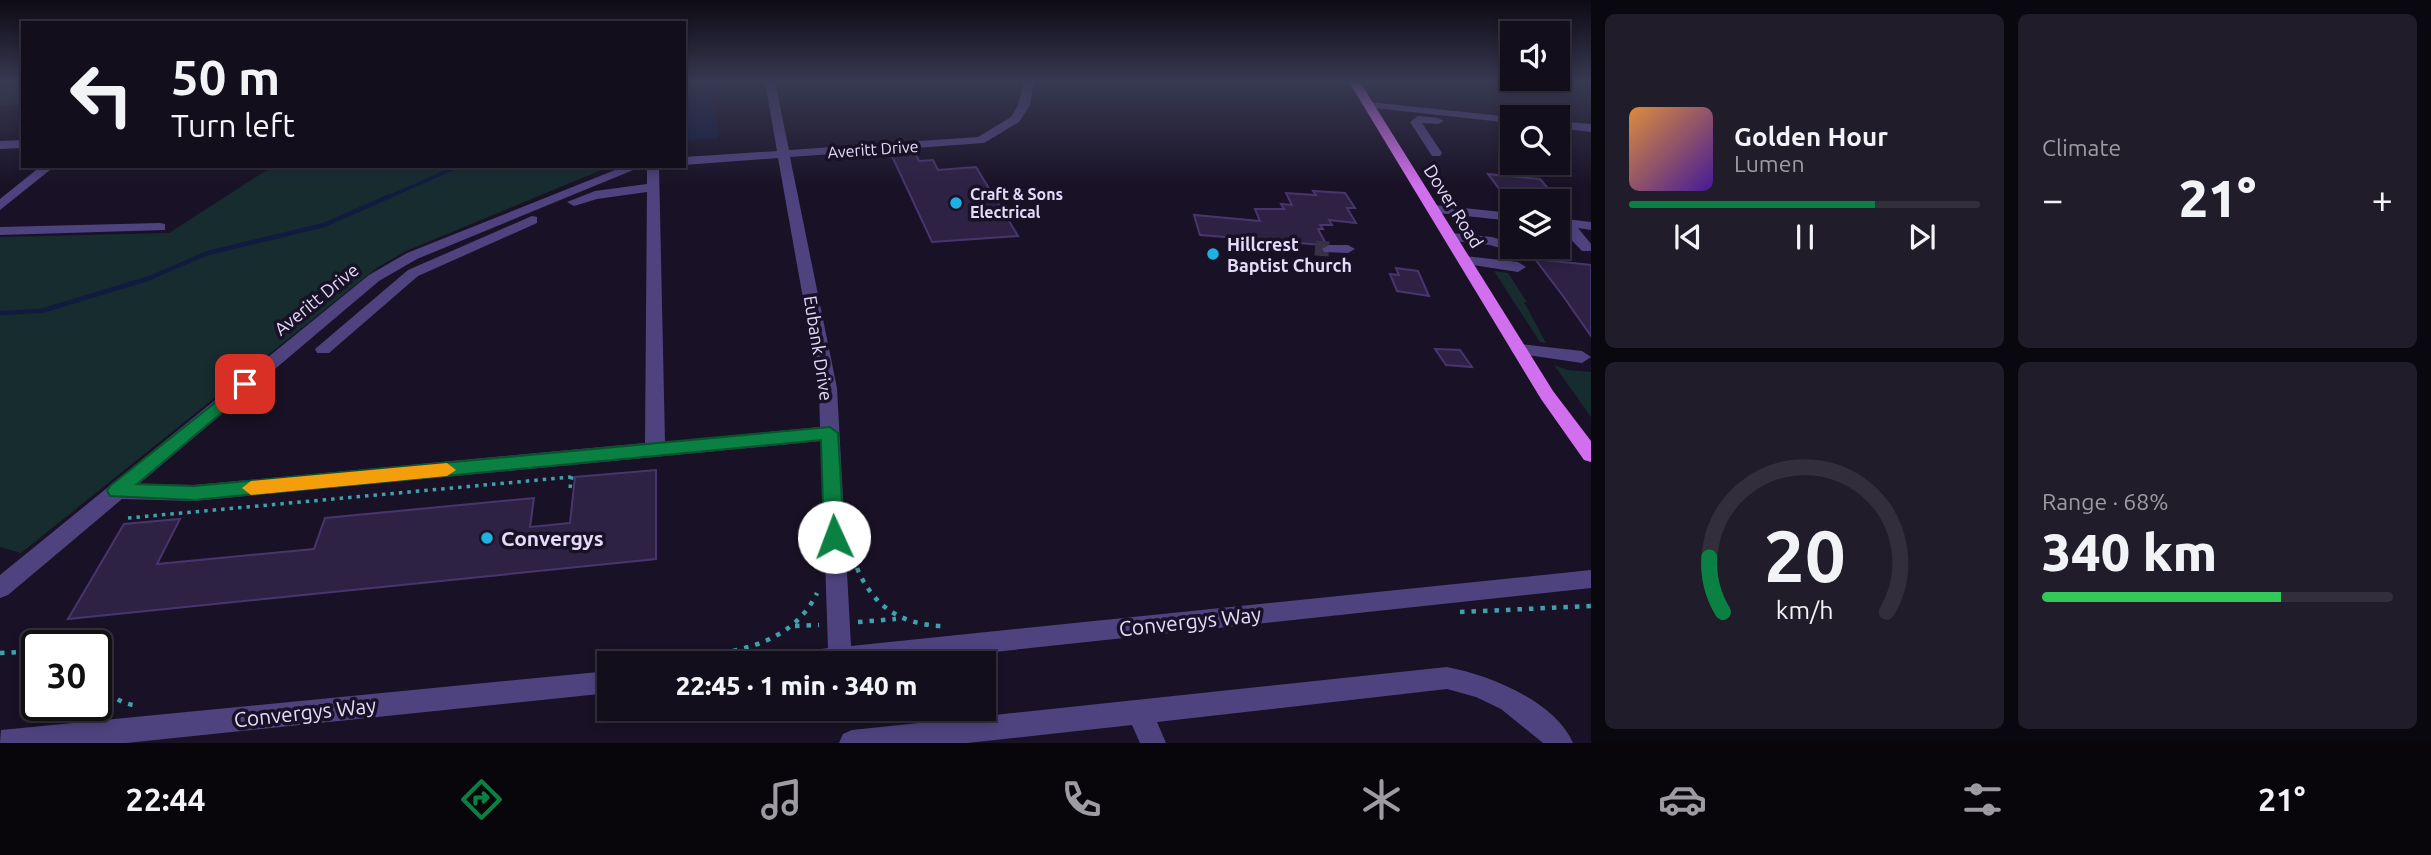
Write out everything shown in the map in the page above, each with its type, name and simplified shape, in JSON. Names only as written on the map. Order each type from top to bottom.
[{"type":"main road","name":"Dover Road","points":[[1376,117],[1547,395],[1591,455]]},
{"type":"street","name":"Eubank Drive","points":[[776,117],[828,388],[840,651]]},
{"type":"street","name":"Averitt Drive","points":[[686,161],[980,140],[1009,126],[1019,117]]},
{"type":"street","points":[[1480,117],[1500,119]]},
{"type":"street","points":[[1436,153],[1416,122],[1418,119],[1500,129]]},
{"type":"street","points":[[1570,126],[1591,128]]},
{"type":"street","points":[[0,145],[21,144]]},
{"type":"street","points":[[0,206],[47,168]]},
{"type":"street","name":"Averitt Drive","points":[[3,582],[374,278],[412,256],[632,168]]},
{"type":"street","points":[[653,168],[654,450]]},
{"type":"street","points":[[323,349],[394,287],[435,261],[582,199],[653,187]]},
{"type":"street","points":[[1434,209],[1500,216]]},
{"type":"street","points":[[1570,224],[1591,226]]},
{"type":"street","points":[[0,231],[160,226]]},
{"type":"street","points":[[1570,232],[1587,248]]},
{"type":"street","points":[[1451,237],[1500,244]]},
{"type":"street","points":[[1329,249],[1348,249]]},
{"type":"street","points":[[1465,260],[1518,267]]},
{"type":"street","points":[[1519,349],[1581,357]]},
{"type":"street","points":[[116,491],[194,493],[830,433]]},
{"type":"street","name":"Convergys Way","points":[[907,651],[1591,579]]},
{"type":"street","name":"Convergys Way","points":[[2,743],[597,673]]},
{"type":"street","points":[[859,743],[1447,678],[1469,681],[1510,701],[1552,733],[1560,743]]},
{"type":"street","points":[[1139,712],[1153,743]]},
{"type":"path","points":[[128,518],[571,477]]},
{"type":"path","points":[[855,560],[868,593],[888,613],[912,624],[948,626]]},
{"type":"path","points":[[721,651],[774,639],[795,626],[807,613],[817,594],[817,580]]},
{"type":"path","points":[[0,653],[21,652]]},
{"type":"path","points":[[112,696],[121,704],[150,706]]},
{"type":"green space","points":[[270,168],[606,168],[406,251],[378,267],[21,553],[0,547],[0,237],[169,233]]},
{"type":"green space","points":[[1494,271],[1508,273],[1527,302],[1524,302],[1546,343],[1540,342]]},
{"type":"green space","points":[[1554,365],[1568,370],[1591,372],[1591,417]]},
{"type":"water","points":[[686,117],[716,117],[719,139],[686,140]]},
{"type":"building","name":"Craft & Sons Electrical","points":[[915,153],[919,161],[933,160],[938,170],[976,167],[1018,236],[932,242],[891,154]]},
{"type":"building","points":[[1488,174],[1540,179],[1549,189],[1500,189]]},
{"type":"building","points":[[1313,191],[1345,193],[1355,208],[1347,208],[1356,223],[1329,220],[1332,225],[1320,225],[1323,229],[1318,229],[1326,244],[1323,245],[1200,235],[1194,215],[1260,221],[1255,209],[1284,209],[1281,204],[1292,205],[1286,193],[1316,195]]},
{"type":"building","points":[[1535,259],[1591,265],[1591,336]]},
{"type":"building","points":[[1396,268],[1418,271],[1429,296],[1397,291],[1390,274],[1399,275]]},
{"type":"building","points":[[1435,349],[1460,350],[1472,367],[1446,365]]},
{"type":"building","name":"Convergys","points":[[656,470],[656,559],[68,619],[124,524],[180,519],[157,564],[314,549],[325,518],[534,498],[530,527],[570,523],[575,477]]},
{"type":"waterway","points":[[386,198],[454,168]]},
{"type":"waterway","points":[[0,313],[41,311],[147,279],[208,253],[324,225],[390,196]]},
{"type":"tunnel","points":[[1315,248],[1329,249]]},
{"type":"slow traffic","points":[[251,488],[447,470]]},
{"type":"place","name":"Craft & Sons Electrical","points":[[956,203]]},
{"type":"place","name":"Hillcrest Baptist Church","points":[[1213,254]]},
{"type":"place","name":"Convergys","points":[[487,538]]},
{"type":"route","points":[[245,384],[116,491],[194,493],[830,433],[834,537]]}]
